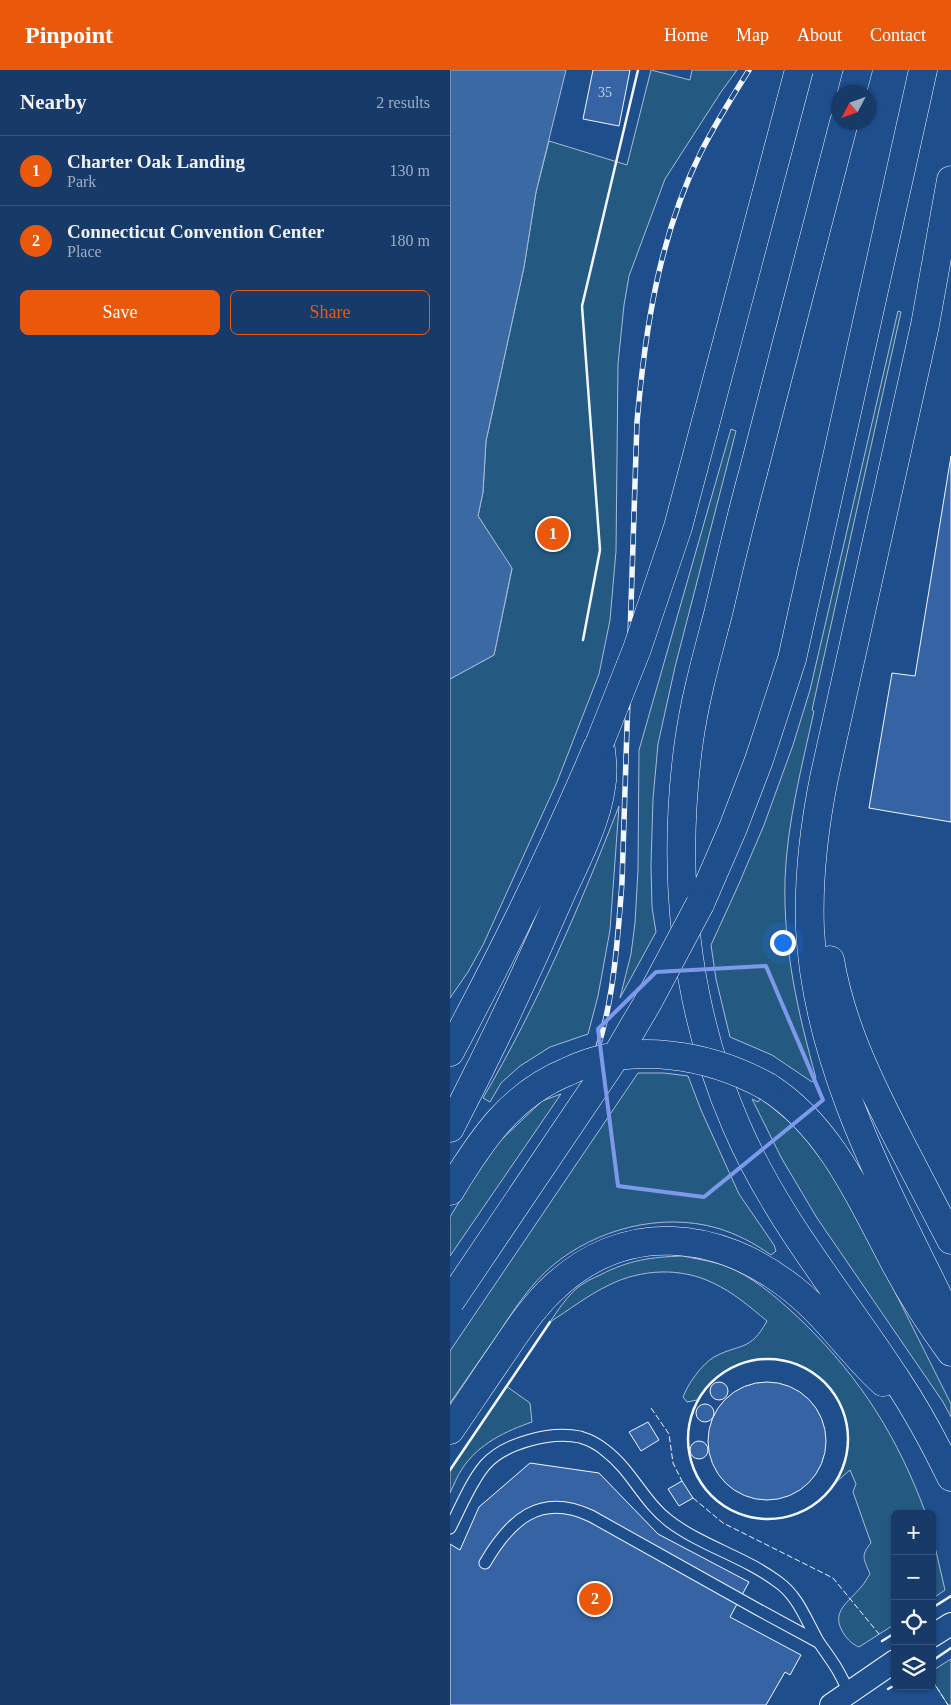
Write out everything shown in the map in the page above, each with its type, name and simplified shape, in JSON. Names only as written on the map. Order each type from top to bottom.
[{"type":"highway","points":[[450,1052],[502,954],[556,842],[600,742],[637,648],[678,527],[799,70]]},
{"type":"highway","points":[[854,85],[858,70]]},
{"type":"highway","points":[[450,1302],[581,1110],[633,1029],[691,922],[716,870],[740,811],[774,718],[796,644],[923,70]]},
{"type":"highway","points":[[842,130],[702,676],[689,740],[682,807],[680,850],[682,892],[689,955],[709,1050],[723,1094],[742,1139],[762,1179],[794,1231],[884,1360],[918,1414],[951,1477]]},
{"type":"highway","points":[[951,180],[924,325],[824,778],[813,843],[810,889],[810,937],[820,1003],[828,1037],[845,1091],[887,1190],[951,1323]]},
{"type":"highway","points":[[450,1128],[529,965],[576,861],[597,808],[603,774],[600,742]]},
{"type":"highway","points":[[813,843],[824,870],[826,933],[836,990],[849,1030],[879,1103],[951,1240]]},
{"type":"highway","points":[[450,1191],[480,1144],[501,1117],[534,1089],[569,1071],[594,1062],[626,1056],[666,1055],[692,1058],[720,1065],[742,1073],[768,1087],[802,1114],[828,1145],[897,1267],[936,1332],[951,1352]]},
{"type":"highway","points":[[450,1430],[526,1318],[542,1298],[558,1283],[581,1266],[608,1252],[639,1243],[664,1240],[693,1242],[718,1248],[750,1261],[782,1280],[814,1307],[872,1372],[918,1414]]},
{"type":"street","points":[[936,1633],[951,1624]]},
{"type":"street","points":[[840,1699],[890,1664]]},
{"type":"lane","points":[[450,1528],[479,1474],[486,1464],[499,1453],[518,1444],[545,1438],[567,1436],[587,1439],[602,1448],[621,1464],[654,1506],[670,1522],[770,1576],[781,1584],[795,1599],[818,1642],[837,1669],[840,1699]]},
{"type":"lane","points":[[485,1563],[504,1534],[526,1514],[545,1508],[572,1509],[591,1516],[818,1642]]},
{"type":"highlighted area","points":[[766,966],[823,1100],[704,1197],[618,1186],[598,1029],[656,972]]},
{"type":"shaded area","points":[[450,70],[566,70],[536,192],[524,267],[486,441],[483,492],[478,516],[512,568],[494,655],[450,679]]},
{"type":"shaded area","points":[[651,70],[690,80],[692,70],[737,70],[665,179],[629,276],[618,364],[616,551],[610,620],[599,674],[557,782],[483,945],[468,972],[450,998],[450,679],[494,655],[512,569],[478,516],[483,492],[486,441],[524,267],[536,192],[549,141],[627,165]]},
{"type":"shaded area","points":[[898,311],[901,312],[812,710],[814,711],[796,795],[786,858],[786,930],[798,1005],[816,1078],[812,1082],[772,1055],[730,1037],[716,979],[711,945],[764,825],[793,745],[810,690]]},
{"type":"shaded area","points":[[731,429],[736,431],[675,667],[658,744],[653,799],[651,865],[652,907],[656,932],[620,998],[631,954],[635,923],[638,870],[639,750]]},
{"type":"shaded area","points":[[619,806],[610,930],[598,996],[588,1034],[550,1047],[520,1066],[501,1083],[490,1102],[483,1098],[522,1028],[557,955]]},
{"type":"shaded area","points":[[638,1073],[664,1073],[688,1076],[701,1110],[739,1194],[774,1245],[776,1251],[771,1255],[745,1239],[717,1228],[674,1222],[630,1227],[588,1242],[552,1266],[530,1288],[450,1403],[450,1351]]},
{"type":"shaded area","points":[[561,1094],[450,1256],[450,1217],[498,1143],[542,1101]]},
{"type":"shaded area","points":[[761,1098],[804,1134],[841,1190],[951,1404],[951,1417],[943,1402],[817,1218],[782,1159],[752,1099],[758,1102]]},
{"type":"shaded area","points":[[683,1256],[723,1265],[745,1275],[788,1308],[825,1344],[861,1388],[903,1460],[924,1510],[891,1510],[891,1627],[859,1647],[846,1636],[840,1626],[839,1619],[842,1608],[870,1574],[864,1555],[871,1543],[853,1492],[856,1484],[850,1470],[834,1484],[847,1451],[846,1420],[833,1393],[811,1373],[784,1361],[754,1360],[724,1372],[697,1400],[687,1402],[683,1397],[688,1386],[709,1360],[750,1342],[761,1331],[767,1321],[734,1295],[713,1283],[688,1274],[661,1272],[634,1276],[609,1285],[550,1322],[562,1304],[579,1286],[611,1270],[650,1258]]},
{"type":"shaded area","points":[[506,1386],[530,1403],[532,1422],[503,1434],[476,1452],[460,1472],[450,1493],[450,1470]]},
{"type":"shaded area","points":[[936,1551],[945,1590],[936,1596]]},
{"type":"shaded area","points":[[951,1659],[951,1705],[948,1705],[936,1686],[936,1668]]},
{"type":"building","points":[[593,70],[630,70],[619,126],[583,119]]},
{"type":"building","points":[[951,456],[951,822],[869,808],[892,673],[915,676]]},
{"type":"building","points":[[719,1382],[725,1385],[728,1391],[725,1397],[719,1400],[713,1397],[710,1391],[713,1385]]},
{"type":"building","points":[[767,1382],[790,1386],[809,1399],[822,1418],[826,1441],[822,1464],[809,1483],[790,1496],[767,1500],[744,1496],[725,1483],[712,1464],[708,1441],[712,1418],[725,1399],[744,1386]]},
{"type":"building","points":[[705,1404],[711,1407],[714,1413],[711,1419],[705,1422],[699,1419],[696,1413],[699,1407]]},
{"type":"building","points":[[648,1422],[659,1440],[641,1451],[629,1432]]},
{"type":"building","points":[[699,1441],[705,1444],[708,1450],[705,1456],[699,1459],[693,1456],[690,1450],[693,1444]]},
{"type":"building","points":[[530,1463],[599,1473],[658,1534],[749,1582],[730,1617],[801,1655],[790,1675],[785,1672],[766,1705],[450,1705],[450,1544],[460,1550],[479,1507]]},
{"type":"building","points":[[682,1481],[693,1498],[679,1506],[668,1489]]},
{"type":"railway","points":[[450,1292],[566,1117],[585,1082],[602,1034],[612,984],[622,882],[637,422],[644,353],[656,284],[674,217],[701,152],[749,70]]},
{"type":"fence","points":[[651,1408],[669,1434],[673,1463],[682,1481]]},
{"type":"fence","points":[[693,1498],[723,1523],[833,1578],[879,1634]]},
{"type":"fence","points":[[936,1686],[948,1705]]},
{"type":"wall","points":[[583,640],[600,550],[582,306],[638,70]]},
{"type":"wall","points":[[450,1470],[550,1322]]},
{"type":"wall","points":[[768,1359],[799,1365],[819,1377],[830,1388],[842,1408],[848,1439],[842,1470],[830,1490],[819,1501],[799,1513],[768,1519],[737,1513],[717,1501],[706,1490],[694,1470],[688,1439],[694,1408],[706,1388],[717,1377],[737,1365],[768,1359]]},
{"type":"wall","points":[[936,1605],[951,1596]]},
{"type":"wall","points":[[882,1641],[891,1635]]},
{"type":"wall","points":[[936,1658],[951,1648]]},
{"type":"place","name":"Charter Oak Landing","points":[[553,534]]},
{"type":"place","name":"Connecticut Convention Center","points":[[595,1599]]}]
